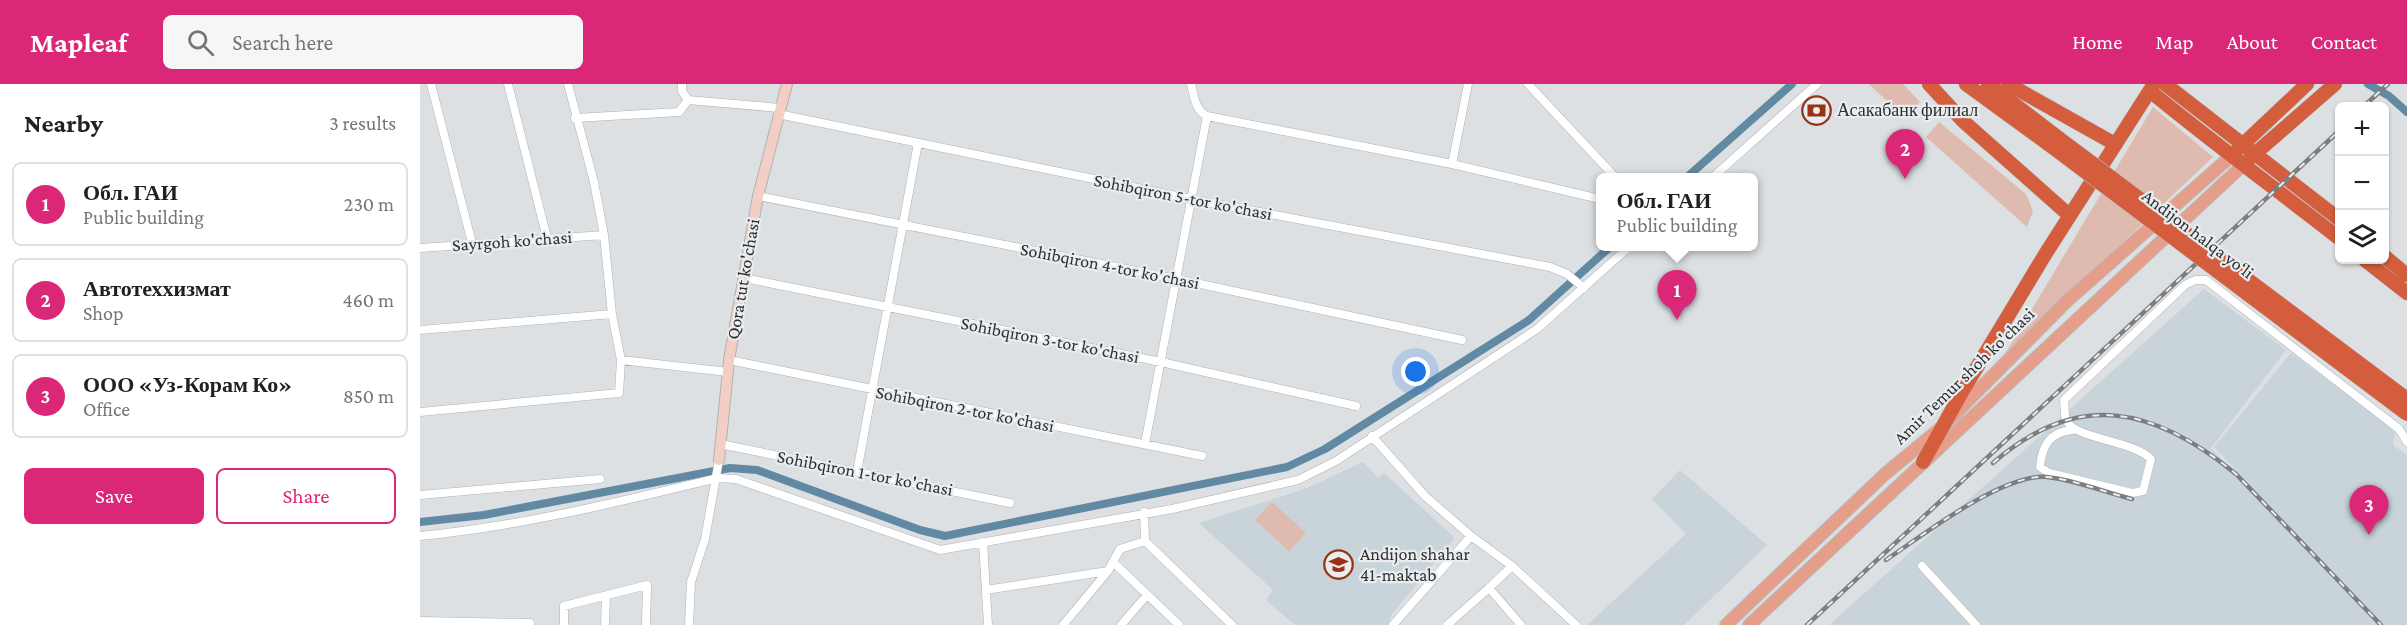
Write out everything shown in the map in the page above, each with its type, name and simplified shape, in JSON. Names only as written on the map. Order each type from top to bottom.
[{"type":"highway","points":[[1929,84],[1963,121],[2069,215]]},
{"type":"highway","name":"Andijon halqa yo‘li","points":[[1966,84],[2055,143],[2407,399]]},
{"type":"highway","name":"Andijon halqa yo‘li","points":[[1989,84],[2055,143],[2407,414]]},
{"type":"highway","points":[[2008,84],[2115,144]]},
{"type":"highway","points":[[2165,84],[2335,216]]},
{"type":"highway","points":[[2242,166],[2250,148],[2307,84]]},
{"type":"highway","points":[[2230,157],[2250,148],[2335,84]]},
{"type":"highway","points":[[1923,462],[2069,215],[2152,87],[2230,157],[2277,189],[2335,235]]},
{"type":"highway","points":[[2389,259],[2407,275]]},
{"type":"highway","points":[[2370,264],[2407,293]]},
{"type":"main road","name":"Amir Temur shoh ko'chasi","points":[[1726,625],[1886,474],[1942,427],[2066,302],[2230,157]]},
{"type":"main road","name":"Amir Temur shoh ko'chasi","points":[[1749,625],[2242,166]]},
{"type":"street","points":[[431,84],[472,243]]},
{"type":"street","points":[[508,84],[547,238]]},
{"type":"street","points":[[420,412],[619,393],[621,360],[612,314],[604,235],[594,182],[575,118],[568,84]]},
{"type":"street","points":[[575,118],[679,112],[688,100],[682,91],[682,84]]},
{"type":"street","name":"Qora tut ko'chasi","points":[[689,625],[691,582],[705,539],[718,478],[729,360],[758,196],[787,84]]},
{"type":"street","points":[[1191,84],[1197,105],[1201,113],[1207,116],[1452,164],[1596,198]]},
{"type":"street","points":[[1452,164],[1468,84]]},
{"type":"street","points":[[1528,84],[1612,173]]},
{"type":"street","points":[[1717,173],[1817,84]]},
{"type":"street","name":"Sohibqiron 5-tor ko'chasi","points":[[688,100],[779,111],[918,143],[1191,200],[1550,267],[1567,274],[1582,286]]},
{"type":"street","points":[[1145,444],[1207,116]]},
{"type":"street","points":[[857,471],[918,143]]},
{"type":"street","name":"Sohibqiron 4-tor ko'chasi","points":[[758,196],[1177,279],[1462,340]]},
{"type":"street","name":"Sayrgoh ko'chasi","points":[[420,248],[604,235]]},
{"type":"street","points":[[420,536],[482,530],[568,514],[718,478],[736,479],[940,550],[1144,512],[1172,509],[1298,480],[1336,461],[1537,329],[1582,286],[1624,251]]},
{"type":"street","name":"Sohibqiron 3-tor ko'chasi","points":[[744,279],[1161,362],[1356,406]]},
{"type":"street","points":[[2073,430],[2061,431],[2047,440],[2041,451],[2040,467],[2049,473],[2133,493],[2143,491],[2151,459],[2142,450],[2073,430],[2066,419],[2064,400],[2185,285],[2195,280],[2206,280],[2400,429],[2407,442]]},
{"type":"street","points":[[420,330],[612,314]]},
{"type":"street","points":[[621,360],[728,372]]},
{"type":"street","name":"Sohibqiron 2-tor ko'chasi","points":[[729,360],[872,391],[1202,456]]},
{"type":"street","points":[[1372,436],[1425,496],[1471,536],[1512,566],[1576,625]]},
{"type":"street","name":"Sohibqiron 1-tor ko'chasi","points":[[720,444],[1010,502]]},
{"type":"street","points":[[420,495],[600,479]]},
{"type":"street","points":[[1144,512],[1145,541],[1232,625]]},
{"type":"street","points":[[1393,625],[1471,536]]},
{"type":"street","points":[[1063,625],[1108,570],[1120,549],[1145,541]]},
{"type":"street","points":[[984,542],[988,625]]},
{"type":"street","points":[[1113,562],[1179,625]]},
{"type":"street","points":[[1447,625],[1512,566]]},
{"type":"street","points":[[1922,566],[1976,625]]},
{"type":"street","points":[[986,590],[1108,570]]},
{"type":"street","points":[[564,625],[564,606],[647,585],[646,625]]},
{"type":"street","points":[[1489,588],[1521,625]]},
{"type":"street","points":[[1121,625],[1147,595]]},
{"type":"street","points":[[605,625],[606,596]]},
{"type":"street","points":[[420,621],[530,622],[530,625]]},
{"type":"shaded area","points":[[1869,84],[1903,84],[1920,102],[1905,118]]},
{"type":"shaded area","points":[[2153,107],[2213,157],[2005,354]]},
{"type":"shaded area","points":[[1939,122],[2026,194],[2033,211],[2027,227],[1926,137]]},
{"type":"shaded area","points":[[2204,289],[2286,350],[2211,448],[2379,625],[1829,625]]},
{"type":"shaded area","points":[[2291,353],[2395,430],[2393,445],[2407,455],[2407,625],[2382,625],[2214,447]]},
{"type":"shaded area","name":"Andijon shahar 41-maktab","points":[[1363,462],[1378,478],[1384,473],[1455,538],[1393,613],[1388,625],[1295,625],[1266,600],[1273,590],[1199,523],[1307,488]]},
{"type":"shaded area","points":[[1680,470],[1767,545],[1684,625],[1587,625],[1686,534],[1652,499]]},
{"type":"shaded area","points":[[1272,502],[1306,533],[1289,551],[1255,520]]},
{"type":"waterway","points":[[1692,173],[1792,84]]},
{"type":"waterway","points":[[2368,84],[2389,96],[2407,112]]},
{"type":"waterway","points":[[420,522],[484,515],[730,468],[757,470],[920,530],[945,536],[1287,467],[1325,449],[1529,320],[1605,251]]},
{"type":"railway","points":[[2368,102],[2388,84]]},
{"type":"railway","points":[[1807,625],[2335,135]]},
{"type":"railway","points":[[1993,463],[2024,439],[2055,424],[2086,416],[2116,416],[2145,422],[2175,434],[2206,451],[2236,474],[2381,625]]},
{"type":"railway","points":[[1886,560],[1986,495],[2029,478],[2047,477],[2079,483],[2132,499]]},
{"type":"place","name":"Асакабанк филиал","points":[[1816,110]]},
{"type":"place","name":"Автотеххизмат","points":[[1905,179]]},
{"type":"place","name":"Обл. ГАИ","points":[[1677,320]]},
{"type":"place","name":"ООО «Уз-Корам Ко»","points":[[2369,535]]},
{"type":"place","name":"Andijon shahar 41-maktab","points":[[1339,564]]}]
